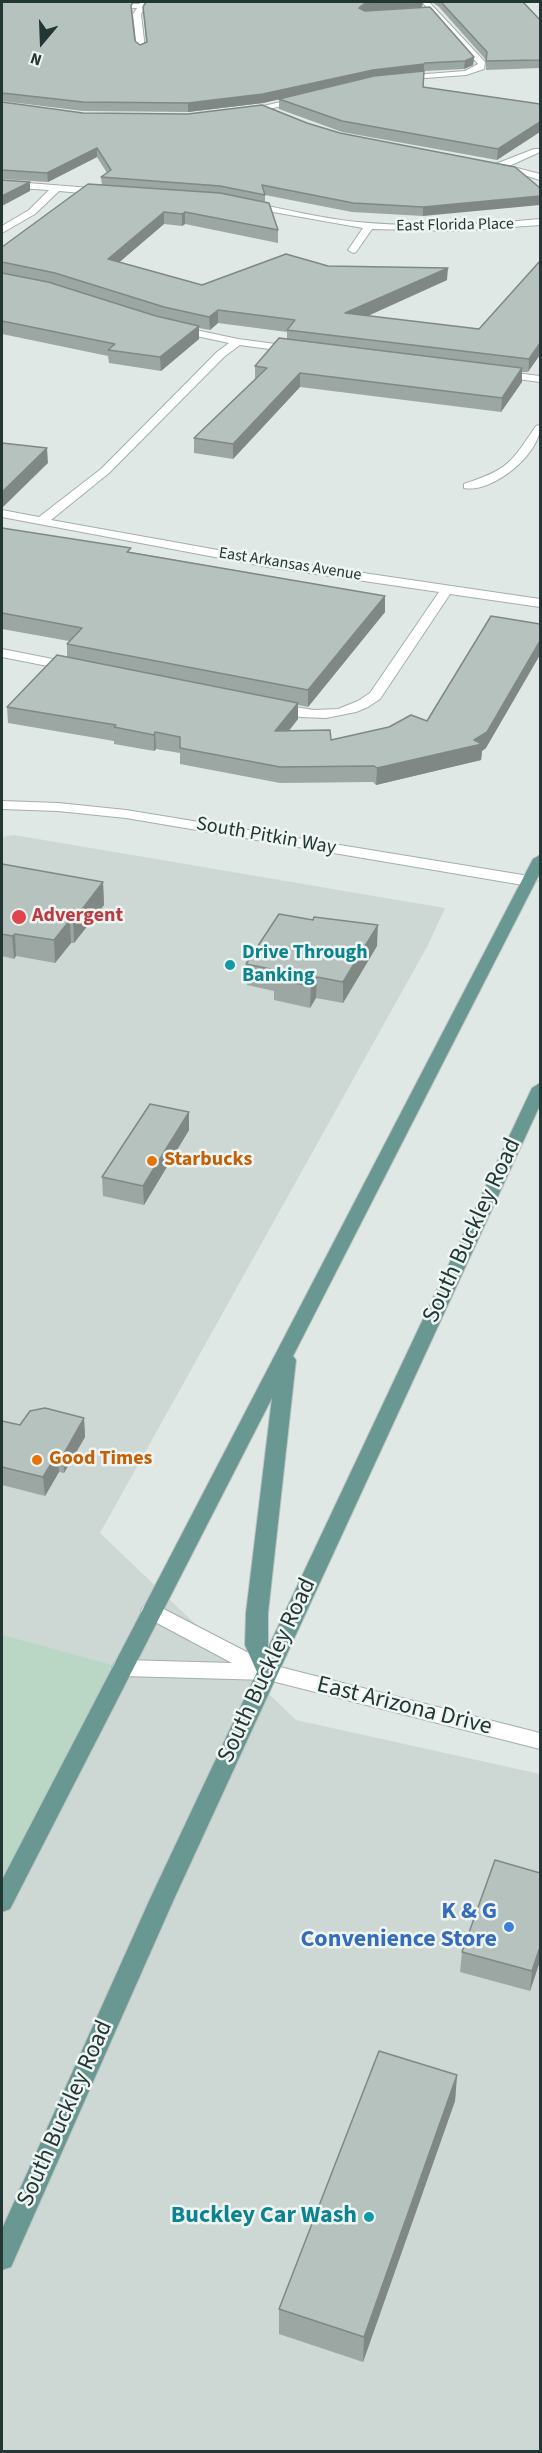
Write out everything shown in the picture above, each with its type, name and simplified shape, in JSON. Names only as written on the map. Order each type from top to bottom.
[{"type":"main road","points":[[2,1902],[540,859]]},
{"type":"main road","name":"South Buckley Road","points":[[2,2258],[162,1899],[540,1088]]},
{"type":"main road","points":[[268,1672],[256,1645],[257,1613],[288,1349]]},
{"type":"street","points":[[392,79],[466,72],[481,67],[482,64],[425,2]]},
{"type":"street","points":[[97,5],[141,4],[137,14],[141,49]]},
{"type":"street","points":[[423,12],[434,11]]},
{"type":"street","points":[[232,113],[310,97]]},
{"type":"street","points":[[263,108],[280,116]]},
{"type":"street","points":[[537,151],[496,165],[540,177]]},
{"type":"street","points":[[2,184],[111,192]]},
{"type":"street","points":[[2,230],[32,212],[56,189]]},
{"type":"street","name":"East Florida Place","points":[[233,202],[311,219],[369,226],[428,229],[490,228],[540,222]]},
{"type":"street","name":"East Florida Place","points":[[353,250],[369,226]]},
{"type":"street","points":[[170,327],[238,342],[310,351]]},
{"type":"street","points":[[41,522],[105,471],[221,354],[238,342]]},
{"type":"street","points":[[483,372],[540,379]]},
{"type":"street","points":[[468,486],[495,477],[514,466],[540,428]]},
{"type":"street","name":"East Arkansas Avenue","points":[[2,514],[268,563],[540,603]]},
{"type":"street","points":[[265,706],[321,715],[340,713],[360,707],[375,696],[447,589]]},
{"type":"street","points":[[2,652],[86,669]]},
{"type":"street","name":"South Pitkin Way","points":[[2,805],[58,807],[126,814],[529,881]]},
{"type":"street","name":"East Arizona Drive","points":[[152,1611],[268,1672]]},
{"type":"street","name":"East Arizona Drive","points":[[123,1668],[268,1672],[540,1741]]},
{"type":"shaded area","points":[[14,835],[445,908],[428,945],[100,1533],[296,1720],[540,1774],[540,2451],[2,2451],[2,837]]},
{"type":"green space","points":[[2,1635],[123,1668],[2,1902]]},
{"type":"building","points":[[2,2],[133,2],[131,6],[135,41],[140,45],[147,42],[143,7],[146,2],[388,2],[365,3],[359,8],[365,11],[430,7],[474,57],[465,61],[425,63],[373,70],[263,94],[188,103],[83,102],[2,93]]},
{"type":"building","points":[[441,2],[523,2],[540,20],[540,60],[486,61],[487,52]]},
{"type":"building","points":[[424,71],[423,87],[540,104],[540,122],[498,149],[342,121],[279,99],[374,76]]},
{"type":"building","points":[[2,102],[83,113],[188,114],[262,105],[340,133],[515,167],[540,188],[540,196],[423,207],[353,203],[262,185],[265,195],[220,186],[101,177],[111,170],[97,148],[47,173],[2,170]]},
{"type":"building","points":[[2,180],[30,182],[2,196]]},
{"type":"building","points":[[88,184],[220,193],[269,203],[278,230],[185,212],[182,214],[164,212],[108,259],[202,285],[286,254],[328,266],[448,268],[345,313],[479,329],[540,261],[540,343],[529,359],[287,330],[295,320],[218,310],[209,317],[164,307],[55,273],[2,262],[2,247]]},
{"type":"building","points":[[2,273],[48,282],[156,316],[199,326],[160,357],[108,350],[115,344],[2,321]]},
{"type":"building","points":[[279,338],[522,368],[502,398],[300,373],[233,444],[194,438],[267,368],[255,366]]},
{"type":"building","points":[[2,443],[47,448],[2,492]]},
{"type":"building","points":[[2,528],[131,548],[127,552],[385,596],[308,690],[67,644],[82,628],[2,613]]},
{"type":"building","points":[[491,616],[540,624],[540,641],[487,732],[474,740],[482,744],[377,768],[374,766],[280,767],[180,748],[180,737],[155,732],[154,735],[114,727],[116,725],[7,707],[57,655],[298,703],[275,731],[330,730],[331,740],[389,727],[411,715],[427,721]]},
{"type":"building","points":[[2,864],[103,882],[73,921],[70,920],[54,940],[15,934],[12,936],[2,934]]},
{"type":"building","points":[[279,914],[313,920],[314,917],[378,925],[343,982],[317,977],[311,986],[274,979],[280,971],[246,964]]},
{"type":"building","points":[[150,1104],[189,1112],[143,1186],[102,1177]]},
{"type":"building","points":[[45,1408],[84,1418],[63,1455],[57,1454],[43,1477],[2,1467],[2,1421],[20,1425],[30,1411]]},
{"type":"building","name":"K & G Convenience Store","points":[[495,1860],[540,1873],[540,1947],[532,1971],[462,1952]]},
{"type":"building","name":"Buckley Car Wash","points":[[379,2051],[457,2075],[364,2337],[279,2309]]},
{"type":"place","name":"Advergent","points":[[19,917]]},
{"type":"place","name":"Drive Through Banking","points":[[230,965]]},
{"type":"place","name":"Starbucks","points":[[152,1161]]},
{"type":"place","name":"Good Times","points":[[37,1460]]},
{"type":"place","name":"K & G Convenience Store","points":[[509,1927]]},
{"type":"place","name":"Buckley Car Wash","points":[[369,2217]]}]
